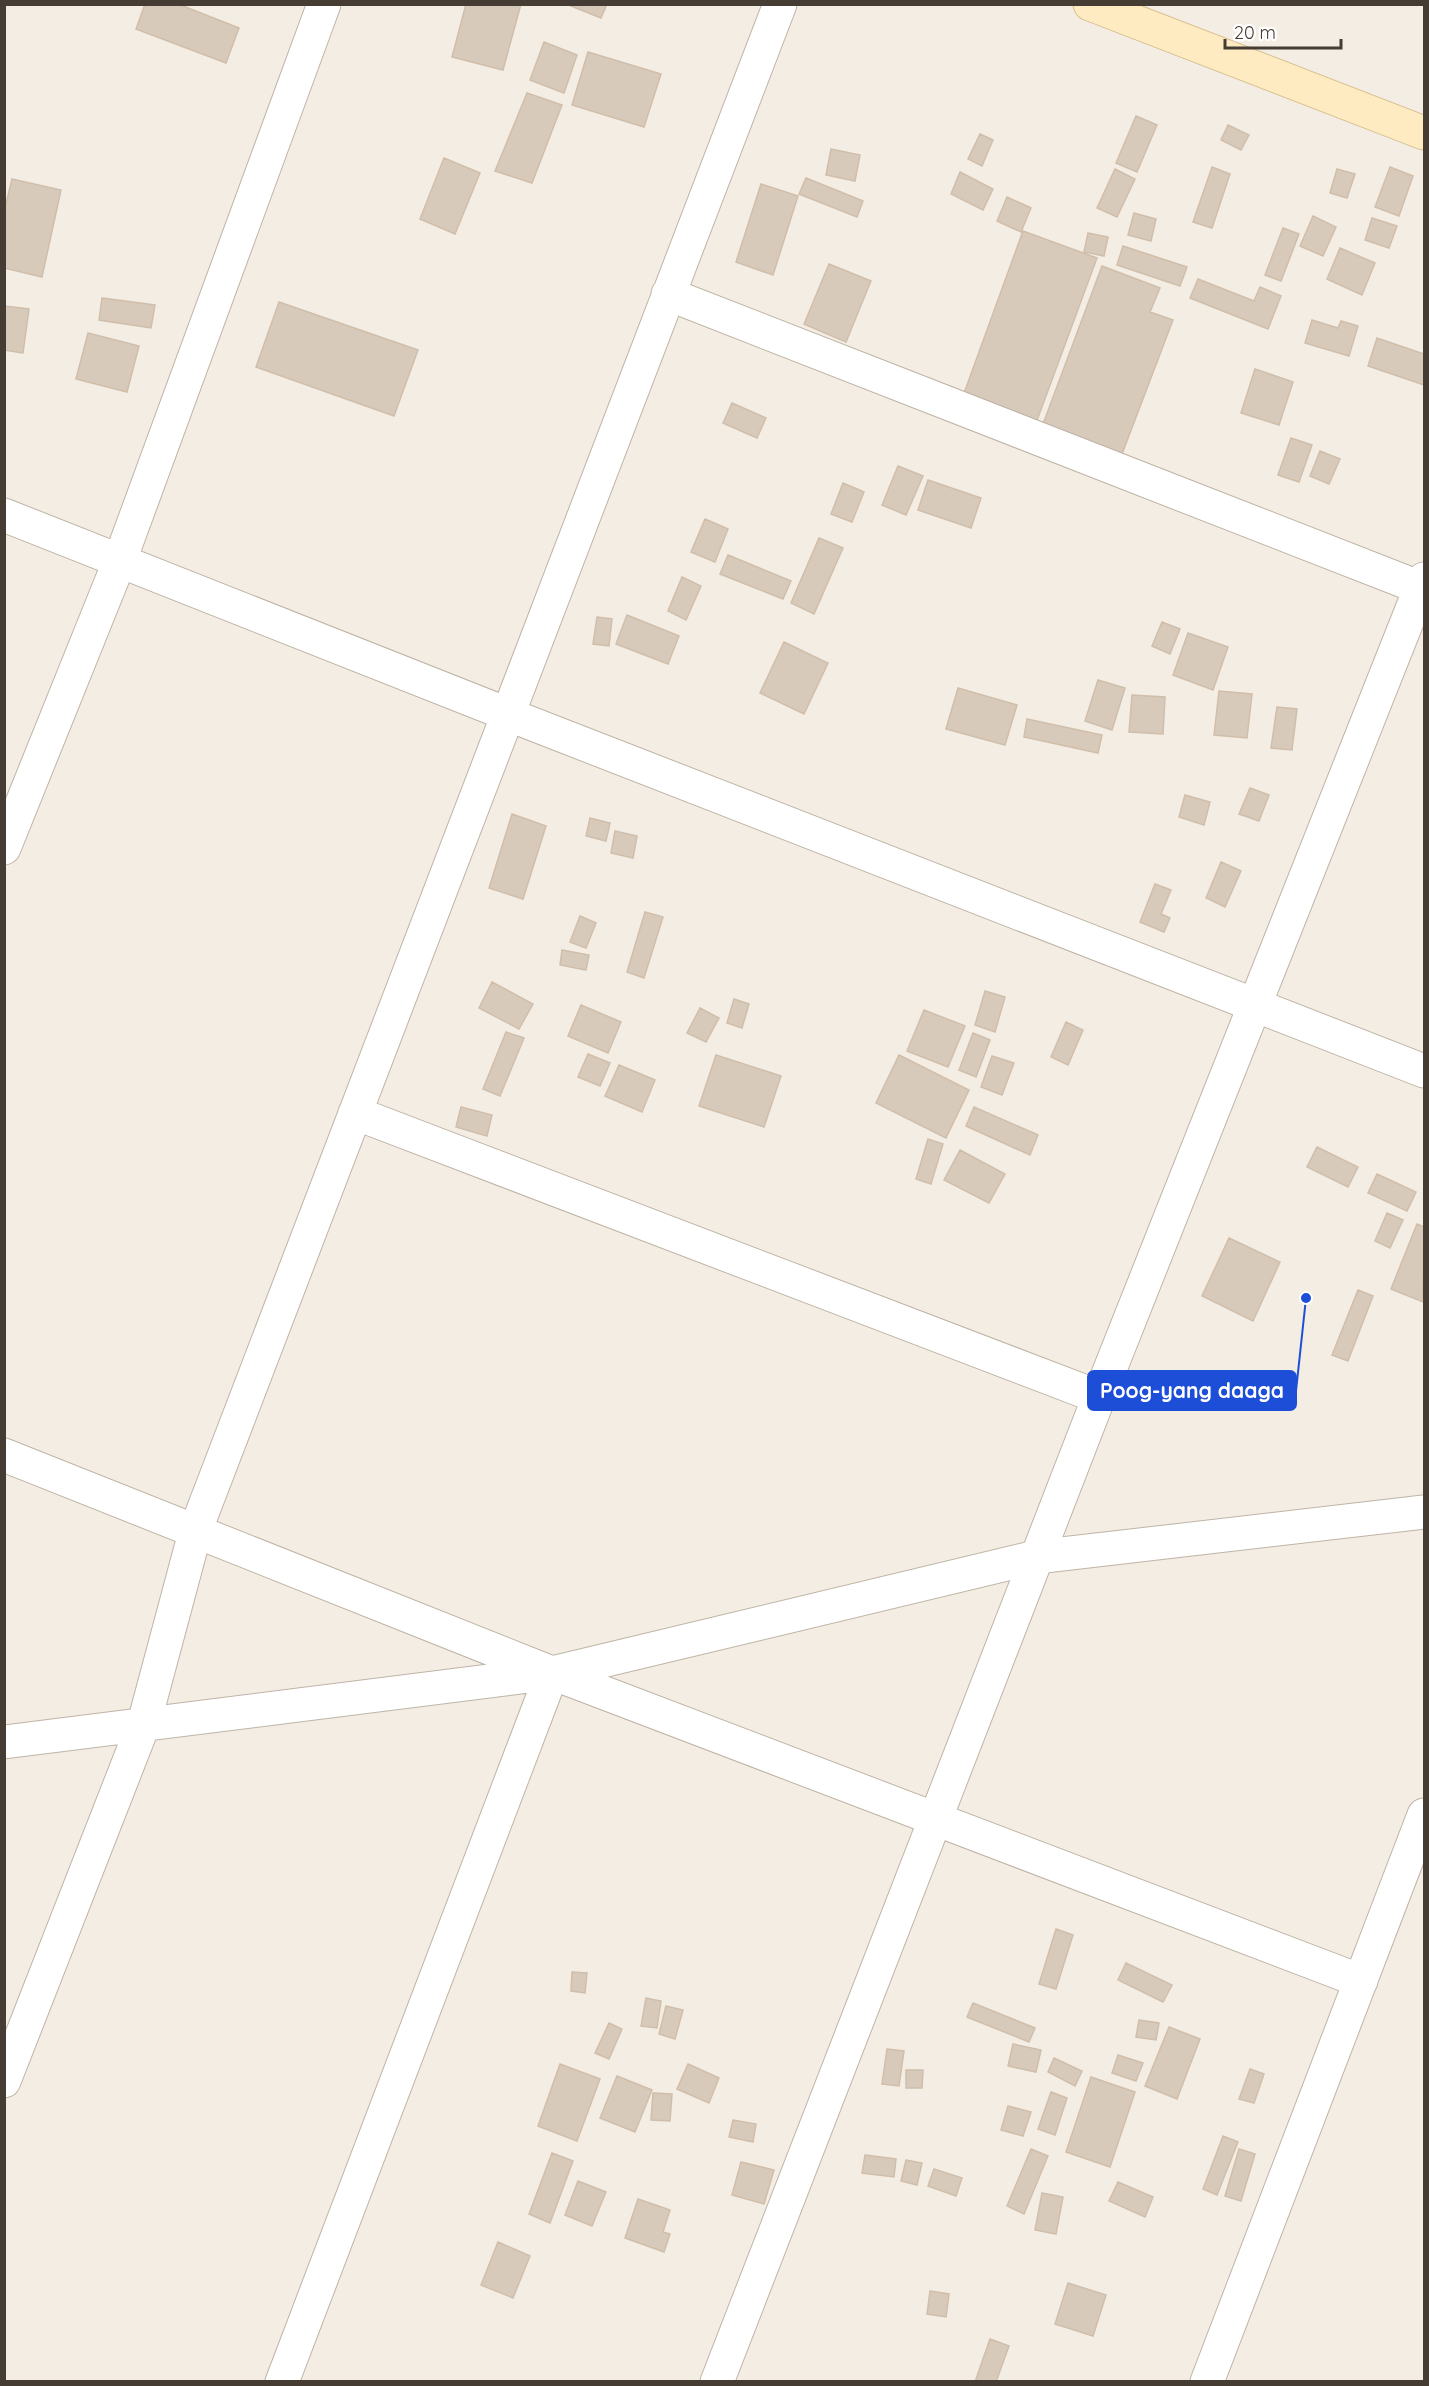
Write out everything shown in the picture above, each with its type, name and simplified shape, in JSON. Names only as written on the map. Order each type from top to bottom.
[{"type":"street","points":[[4,848],[120,560],[324,4]]},
{"type":"street","points":[[4,2081],[144,1723],[196,1529],[780,4]]},
{"type":"street","points":[[1096,6],[1425,133]]},
{"type":"street","points":[[668,294],[1423,583],[1254,1002],[1099,1396],[717,2382]]},
{"type":"street","points":[[4,515],[507,714],[1254,1002],[1425,1071]]},
{"type":"street","points":[[355,1113],[1099,1396]]},
{"type":"street","points":[[4,1455],[196,1529],[552,1673],[1360,1981]]},
{"type":"street","points":[[4,1742],[552,1673],[1036,1557],[1425,1512]]},
{"type":"street","points":[[282,2382],[552,1673]]},
{"type":"street","points":[[1207,2382],[1425,1815]]},
{"type":"building","points":[[145,4],[178,4],[239,28],[226,63],[136,29]]},
{"type":"building","points":[[466,4],[521,4],[503,70],[452,57]]},
{"type":"building","points":[[566,4],[607,4],[601,18]]},
{"type":"building","points":[[544,42],[577,55],[564,93],[530,80]]},
{"type":"building","points":[[588,52],[661,74],[644,127],[572,105]]},
{"type":"building","points":[[527,93],[562,105],[532,183],[495,171]]},
{"type":"building","points":[[1136,116],[1157,125],[1137,172],[1116,163]]},
{"type":"building","points":[[1228,125],[1249,135],[1241,150],[1221,140]]},
{"type":"building","points":[[980,134],[993,140],[982,166],[968,159]]},
{"type":"building","points":[[831,149],[860,155],[855,181],[826,175]]},
{"type":"building","points":[[444,158],[480,173],[455,234],[420,219]]},
{"type":"building","points":[[1212,167],[1230,174],[1212,228],[1193,222]]},
{"type":"building","points":[[1390,167],[1413,176],[1399,216],[1375,207]]},
{"type":"building","points":[[1115,169],[1135,179],[1117,217],[1097,208]]},
{"type":"building","points":[[1337,169],[1355,174],[1347,198],[1330,193]]},
{"type":"building","points":[[960,172],[993,189],[983,210],[951,194]]},
{"type":"building","points":[[806,178],[863,201],[857,217],[799,194]]},
{"type":"building","points":[[12,179],[61,190],[42,277],[4,268],[4,212]]},
{"type":"building","points":[[761,184],[798,196],[773,275],[736,262]]},
{"type":"building","points":[[1007,197],[1031,208],[1021,232],[997,221]]},
{"type":"building","points":[[1134,213],[1156,219],[1151,241],[1128,235]]},
{"type":"building","points":[[1313,216],[1336,227],[1323,256],[1300,246]]},
{"type":"building","points":[[1372,218],[1397,226],[1389,248],[1365,240]]},
{"type":"building","points":[[1283,228],[1299,234],[1281,281],[1265,275]]},
{"type":"building","points":[[1023,231],[1097,258],[1036,423],[963,396]]},
{"type":"building","points":[[1088,233],[1108,237],[1104,256],[1084,252]]},
{"type":"building","points":[[1123,246],[1187,267],[1180,286],[1117,265]]},
{"type":"building","points":[[1340,248],[1375,263],[1362,295],[1327,279]]},
{"type":"building","points":[[829,264],[871,281],[846,342],[804,324]]},
{"type":"building","points":[[1102,266],[1160,288],[1150,312],[1173,320],[1122,454],[1043,424]]},
{"type":"building","points":[[1198,279],[1254,301],[1260,287],[1281,296],[1268,329],[1190,298]]},
{"type":"building","points":[[102,298],[155,305],[151,328],[99,320]]},
{"type":"building","points":[[279,302],[418,350],[394,416],[256,367]]},
{"type":"building","points":[[4,306],[29,309],[23,353],[4,350]]},
{"type":"building","points":[[1312,320],[1338,328],[1341,321],[1358,326],[1349,356],[1305,343]]},
{"type":"building","points":[[88,333],[139,346],[127,392],[76,379]]},
{"type":"building","points":[[1377,338],[1424,354],[1424,385],[1368,366]]},
{"type":"building","points":[[1255,369],[1293,382],[1279,425],[1241,413]]},
{"type":"building","points":[[732,403],[766,418],[757,438],[723,423]]},
{"type":"building","points":[[1291,438],[1312,445],[1299,482],[1278,475]]},
{"type":"building","points":[[1320,451],[1340,459],[1329,484],[1310,476]]},
{"type":"building","points":[[898,466],[923,476],[906,515],[882,505]]},
{"type":"building","points":[[928,480],[981,498],[971,528],[918,510]]},
{"type":"building","points":[[843,483],[864,492],[852,522],[831,514]]},
{"type":"building","points":[[705,519],[728,529],[715,562],[691,552]]},
{"type":"building","points":[[819,538],[843,548],[814,614],[791,603]]},
{"type":"building","points":[[728,555],[791,581],[783,599],[720,574]]},
{"type":"building","points":[[682,577],[701,586],[686,620],[668,611]]},
{"type":"building","points":[[627,615],[679,636],[668,664],[616,644]]},
{"type":"building","points":[[597,617],[612,619],[609,646],[593,644]]},
{"type":"building","points":[[1162,622],[1180,629],[1170,654],[1152,646]]},
{"type":"building","points":[[1188,633],[1228,647],[1213,690],[1173,675]]},
{"type":"building","points":[[784,642],[828,663],[804,714],[760,693]]},
{"type":"building","points":[[1098,680],[1125,688],[1112,730],[1085,721]]},
{"type":"building","points":[[958,688],[1017,705],[1005,745],[946,729]]},
{"type":"building","points":[[1219,691],[1252,694],[1247,738],[1214,735]]},
{"type":"building","points":[[1132,695],[1165,697],[1163,734],[1129,732]]},
{"type":"building","points":[[1277,707],[1297,709],[1292,750],[1271,748]]},
{"type":"building","points":[[1027,719],[1102,735],[1098,753],[1024,737]]},
{"type":"building","points":[[1250,788],[1269,795],[1259,821],[1239,814]]},
{"type":"building","points":[[1185,795],[1210,802],[1204,825],[1179,817]]},
{"type":"building","points":[[512,814],[546,826],[523,899],[489,888]]},
{"type":"building","points":[[590,818],[610,823],[606,841],[586,836]]},
{"type":"building","points":[[615,831],[637,836],[633,858],[611,853]]},
{"type":"building","points":[[1221,862],[1241,871],[1225,907],[1206,898]]},
{"type":"building","points":[[1155,884],[1171,890],[1161,914],[1170,918],[1164,932],[1140,922]]},
{"type":"building","points":[[645,912],[663,917],[644,978],[627,972]]},
{"type":"building","points":[[580,916],[596,923],[586,948],[570,942]]},
{"type":"building","points":[[562,950],[589,955],[586,970],[560,965]]},
{"type":"building","points":[[492,982],[533,1004],[519,1029],[479,1008]]},
{"type":"building","points":[[985,991],[1005,997],[995,1032],[975,1025]]},
{"type":"building","points":[[734,999],[749,1004],[742,1028],[727,1023]]},
{"type":"building","points":[[581,1005],[621,1022],[608,1053],[568,1036]]},
{"type":"building","points":[[700,1008],[719,1018],[706,1042],[687,1033]]},
{"type":"building","points":[[924,1010],[965,1026],[948,1067],[907,1051]]},
{"type":"building","points":[[1066,1022],[1083,1030],[1068,1065],[1051,1057]]},
{"type":"building","points":[[506,1032],[524,1038],[500,1096],[483,1089]]},
{"type":"building","points":[[973,1033],[990,1040],[976,1077],[959,1070]]},
{"type":"building","points":[[588,1054],[610,1063],[600,1086],[578,1077]]},
{"type":"building","points":[[716,1055],[781,1076],[764,1127],[699,1106]]},
{"type":"building","points":[[899,1055],[969,1090],[946,1138],[876,1103]]},
{"type":"building","points":[[992,1056],[1014,1063],[1002,1095],[981,1087]]},
{"type":"building","points":[[619,1065],[655,1080],[642,1112],[605,1096]]},
{"type":"building","points":[[461,1107],[492,1115],[487,1136],[456,1127]]},
{"type":"building","points":[[974,1107],[1038,1135],[1030,1155],[966,1126]]},
{"type":"building","points":[[928,1139],[943,1144],[931,1184],[916,1179]]},
{"type":"building","points":[[1317,1147],[1358,1167],[1348,1187],[1307,1167]]},
{"type":"building","points":[[960,1150],[1005,1174],[989,1203],[944,1180]]},
{"type":"building","points":[[1377,1174],[1416,1192],[1407,1211],[1368,1193]]},
{"type":"building","points":[[1387,1213],[1403,1220],[1390,1248],[1375,1241]]},
{"type":"building","points":[[1417,1224],[1424,1227],[1423,1302],[1391,1289]]},
{"type":"building","points":[[1229,1238],[1280,1262],[1253,1321],[1202,1296]]},
{"type":"building","points":[[1358,1290],[1373,1296],[1348,1361],[1332,1355]]},
{"type":"building","points":[[1056,1929],[1073,1935],[1056,1989],[1039,1984]]},
{"type":"building","points":[[1126,1963],[1172,1985],[1163,2002],[1118,1980]]},
{"type":"building","points":[[572,1972],[587,1973],[585,1993],[571,1991]]},
{"type":"building","points":[[646,1998],[661,2001],[657,2028],[641,2026]]},
{"type":"building","points":[[973,2003],[1035,2028],[1029,2042],[967,2017]]},
{"type":"building","points":[[666,2006],[683,2010],[675,2039],[659,2034]]},
{"type":"building","points":[[1139,2020],[1159,2023],[1156,2040],[1136,2037]]},
{"type":"building","points":[[609,2023],[622,2029],[609,2059],[595,2053]]},
{"type":"building","points":[[1169,2027],[1200,2039],[1177,2099],[1145,2086]]},
{"type":"building","points":[[1013,2044],[1041,2050],[1036,2072],[1008,2066]]},
{"type":"building","points":[[887,2049],[904,2051],[899,2086],[882,2084]]},
{"type":"building","points":[[1118,2055],[1143,2063],[1136,2081],[1112,2073]]},
{"type":"building","points":[[1054,2058],[1082,2071],[1075,2086],[1048,2072]]},
{"type":"building","points":[[560,2064],[600,2079],[577,2141],[538,2126]]},
{"type":"building","points":[[688,2064],[719,2078],[709,2103],[677,2089]]},
{"type":"building","points":[[1250,2069],[1264,2074],[1254,2103],[1239,2099]]},
{"type":"building","points":[[906,2070],[923,2070],[922,2088],[906,2088]]},
{"type":"building","points":[[617,2076],[652,2090],[635,2132],[600,2118]]},
{"type":"building","points":[[1091,2077],[1135,2092],[1110,2167],[1066,2152]]},
{"type":"building","points":[[1051,2092],[1067,2098],[1055,2135],[1038,2129]]},
{"type":"building","points":[[653,2093],[672,2094],[670,2121],[651,2120]]},
{"type":"building","points":[[1008,2106],[1031,2112],[1023,2136],[1001,2130]]},
{"type":"building","points":[[733,2120],[756,2124],[753,2142],[729,2137]]},
{"type":"building","points":[[1223,2136],[1238,2142],[1217,2195],[1203,2189]]},
{"type":"building","points":[[1031,2149],[1048,2156],[1024,2214],[1007,2206]]},
{"type":"building","points":[[1239,2149],[1255,2154],[1241,2201],[1225,2196]]},
{"type":"building","points":[[552,2153],[573,2161],[550,2223],[529,2214]]},
{"type":"building","points":[[865,2155],[896,2159],[894,2177],[862,2173]]},
{"type":"building","points":[[906,2160],[922,2163],[917,2185],[901,2181]]},
{"type":"building","points":[[741,2162],[774,2170],[764,2204],[732,2195]]},
{"type":"building","points":[[934,2169],[962,2178],[956,2196],[928,2186]]},
{"type":"building","points":[[578,2181],[606,2192],[592,2226],[565,2215]]},
{"type":"building","points":[[1118,2182],[1153,2197],[1145,2217],[1109,2201]]},
{"type":"building","points":[[1042,2193],[1063,2197],[1056,2234],[1035,2230]]},
{"type":"building","points":[[638,2199],[670,2210],[663,2232],[670,2234],[664,2252],[625,2238]]},
{"type":"building","points":[[498,2242],[530,2256],[513,2298],[481,2285]]},
{"type":"building","points":[[1068,2283],[1106,2295],[1093,2336],[1055,2324]]},
{"type":"building","points":[[930,2291],[949,2294],[946,2317],[927,2314]]},
{"type":"building","points":[[990,2339],[1009,2346],[996,2382],[975,2382]]},
{"type":"place","name":"Poog-yang daaga","points":[[1306,1298]]}]
